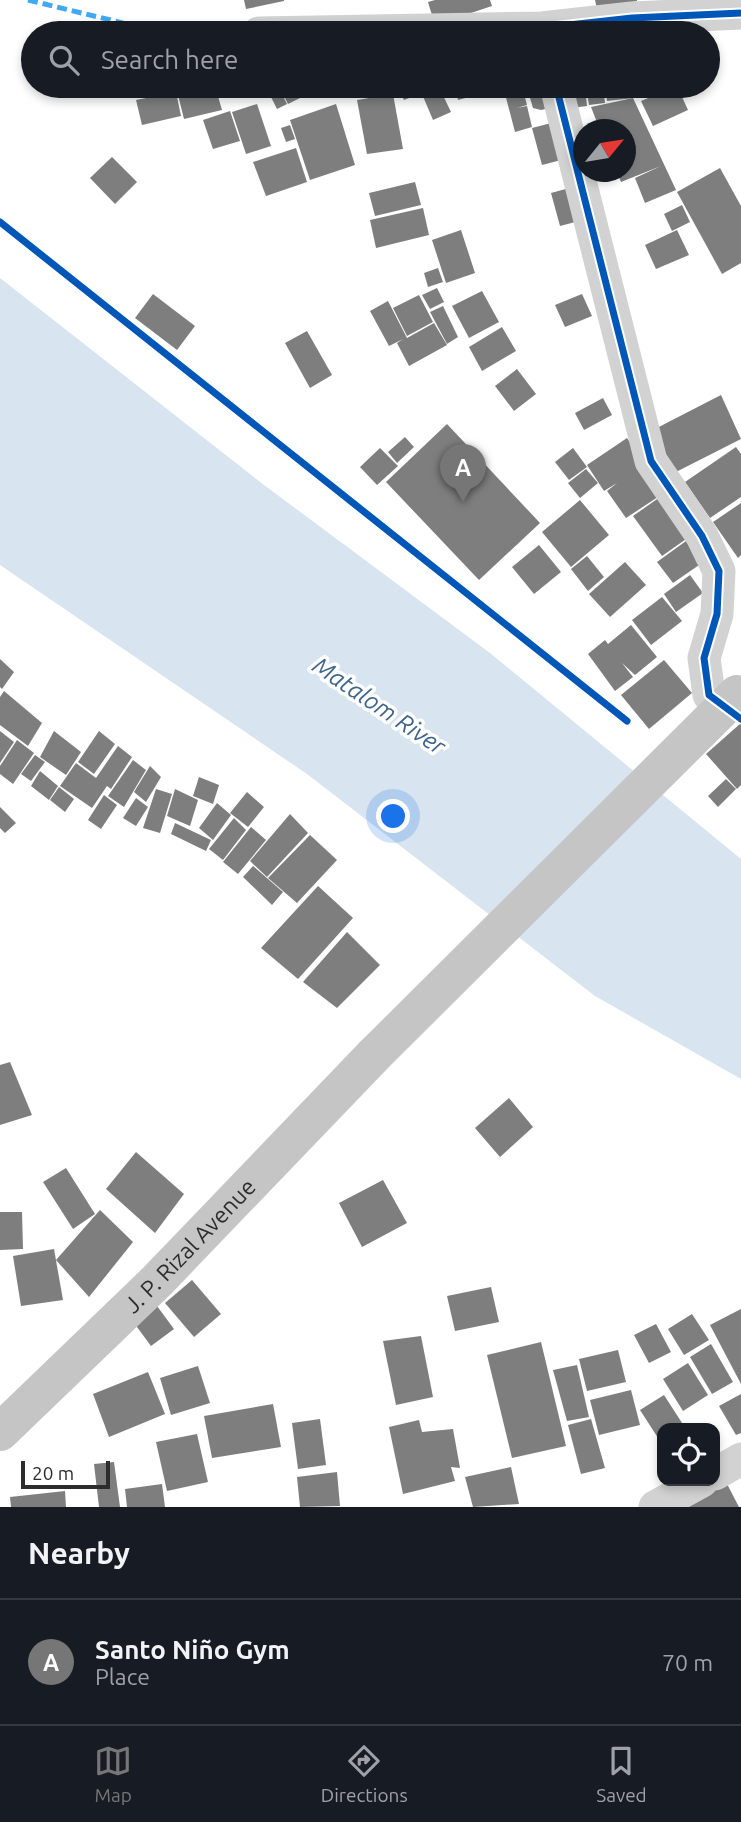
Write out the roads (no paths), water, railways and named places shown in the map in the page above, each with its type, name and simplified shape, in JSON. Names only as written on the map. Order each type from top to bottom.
[{"type":"main road","name":"J. P. Rizal Avenue","points":[[0,1433],[157,1281],[729,693]]},
{"type":"street","points":[[611,21],[741,13]]},
{"type":"street","points":[[559,98],[651,461],[702,536],[719,570],[717,614],[704,658],[729,693]]},
{"type":"street","points":[[720,1471],[741,1459]]},
{"type":"street","points":[[655,1507],[693,1486]]},
{"type":"water","name":"Matalom River","points":[[0,278],[264,485],[490,653],[741,859],[741,1079],[595,996],[307,774],[0,565]]},
{"type":"place","name":"Santo Niño Gym","points":[[463,502]]}]
